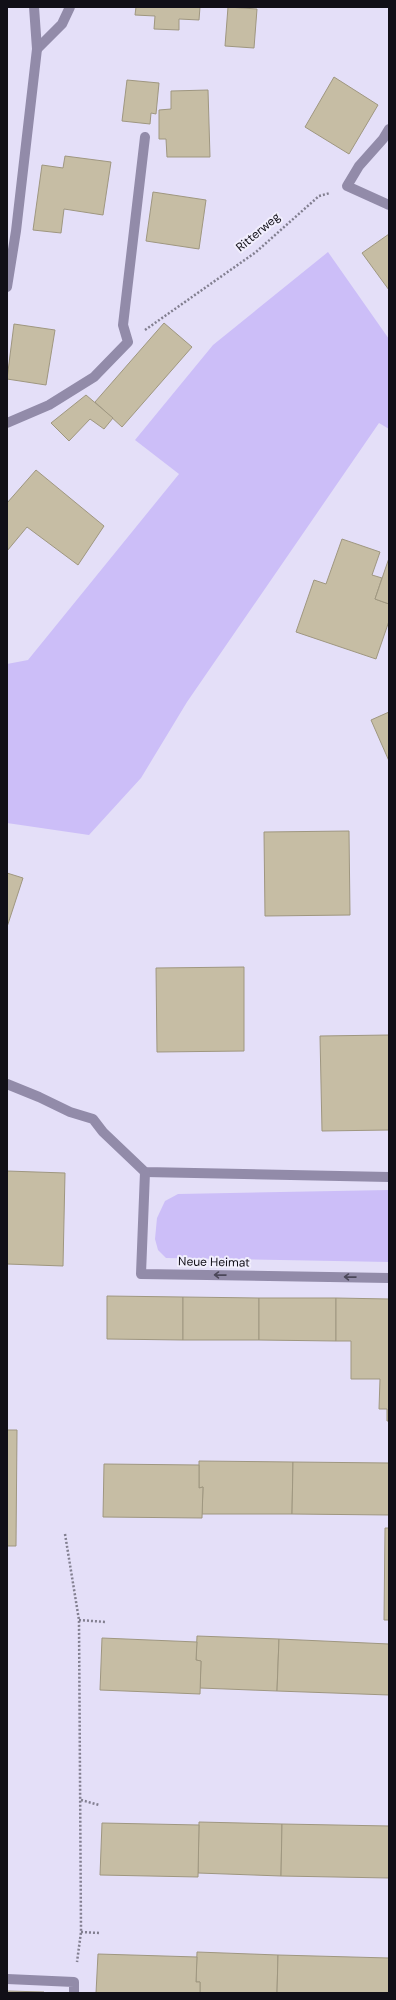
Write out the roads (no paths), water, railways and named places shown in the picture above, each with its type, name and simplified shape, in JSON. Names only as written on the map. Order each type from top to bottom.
[{"type":"street","points":[[7,287],[16,231],[37,49],[34,7]]},
{"type":"street","points":[[37,49],[62,24],[70,7]]},
{"type":"street","points":[[389,129],[383,139],[359,166],[347,186],[389,205]]},
{"type":"street","points":[[7,423],[49,405],[94,377],[128,342],[123,324],[146,138]]},
{"type":"street","points":[[7,1084],[39,1096],[70,1112],[94,1119],[103,1132],[133,1158],[145,1172],[389,1177]]},
{"type":"street","name":"Neue Heimat","points":[[145,1172],[141,1274],[389,1278]]},
{"type":"street","points":[[7,1979],[74,1988]]}]
